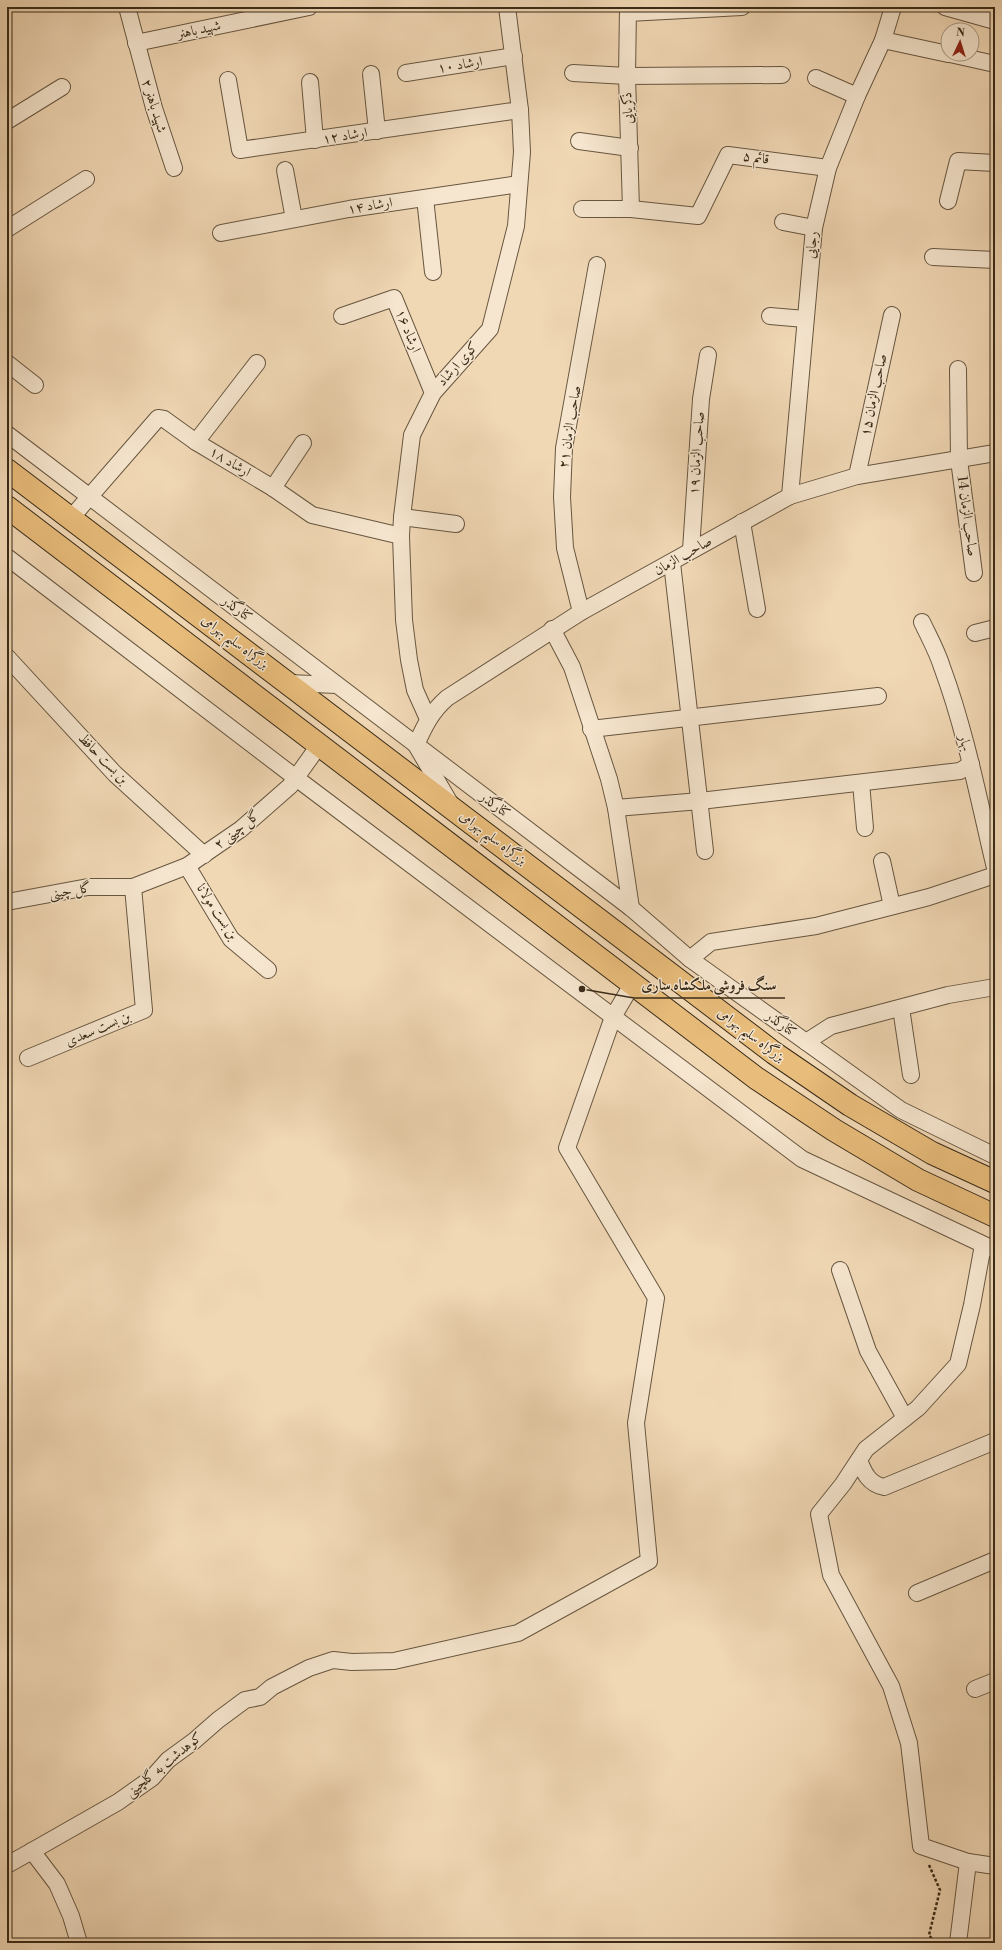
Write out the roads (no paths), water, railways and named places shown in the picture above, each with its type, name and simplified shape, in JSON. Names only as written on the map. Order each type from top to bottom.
[{"type":"highway","name":"بزرگراه سلیم بهرامی","points":[[7,470],[774,1053],[850,1105],[932,1153],[995,1182]]},
{"type":"highway","points":[[7,507],[320,744],[756,1078],[834,1130],[918,1180],[995,1216]]},
{"type":"street","name":"شهید باهنر ۲","points":[[127,7],[154,108],[174,168]]},
{"type":"street","name":"شهید باهنر","points":[[136,43],[254,13],[309,7]]},
{"type":"street","name":"کوی ارشاد","points":[[428,719],[415,690],[409,660],[404,620],[401,536],[402,517],[412,435],[433,393],[490,329],[516,226],[522,152],[520,110],[507,7]]},
{"type":"street","points":[[628,10],[742,7]]},
{"type":"street","points":[[945,7],[995,21]]},
{"type":"street","name":"رجایی","points":[[790,496],[814,228],[828,168],[857,96],[883,40],[890,8]]},
{"type":"street","name":"ذکریایی","points":[[628,10],[627,76],[631,209]]},
{"type":"street","points":[[883,40],[940,52]]},
{"type":"street","name":"ارشاد ۱۰","points":[[406,74],[514,56]]},
{"type":"street","points":[[980,61],[995,64]]},
{"type":"street","points":[[573,73],[627,76],[782,75]]},
{"type":"street","points":[[371,74],[377,131]]},
{"type":"street","points":[[816,78],[857,96]]},
{"type":"street","name":"ارشاد ۱۲","points":[[228,80],[240,150],[520,110]]},
{"type":"street","points":[[310,82],[316,140]]},
{"type":"street","points":[[7,121],[62,87]]},
{"type":"street","points":[[579,142],[630,148]]},
{"type":"street","name":"قائم ۵","points":[[631,209],[698,216],[728,155],[828,168]]},
{"type":"street","points":[[948,201],[958,161],[995,163]]},
{"type":"street","points":[[285,170],[294,219]]},
{"type":"street","points":[[7,229],[86,178]]},
{"type":"street","name":"ارشاد ۱۴","points":[[221,233],[294,219],[519,184]]},
{"type":"street","points":[[425,198],[433,272]]},
{"type":"street","points":[[582,209],[631,209]]},
{"type":"street","points":[[783,222],[814,228]]},
{"type":"street","points":[[933,257],[995,260]]},
{"type":"street","name":"صاحب الزمان ۲۱","points":[[581,612],[565,548],[562,497],[564,448],[597,265]]},
{"type":"street","name":"ارشاد ۱۶","points":[[342,316],[394,298],[433,393]]},
{"type":"street","name":"صاحب الزمان ۱۵","points":[[856,476],[892,315]]},
{"type":"street","points":[[770,316],[805,319]]},
{"type":"street","name":"صاحب الزمان ۱۹","points":[[691,550],[701,399],[708,355]]},
{"type":"street","points":[[7,363],[35,385]]},
{"type":"street","points":[[196,442],[257,363]]},
{"type":"street","name":"صاحب الزمان 14","points":[[958,369],[959,460],[974,573]]},
{"type":"street","name":"ارشاد ۱۸","points":[[89,496],[158,418],[164,419],[196,442],[273,488],[312,515],[401,536]]},
{"type":"street","name":"کنارگذر","points":[[7,434],[631,908],[690,959],[901,1110],[995,1156]]},
{"type":"street","points":[[273,488],[303,444]]},
{"type":"street","name":"صاحب الزمان","points":[[416,745],[428,719],[446,698],[552,629],[790,496],[856,476],[995,453]]},
{"type":"street","points":[[71,518],[89,496]]},
{"type":"street","points":[[402,517],[456,524]]},
{"type":"street","points":[[742,522],[757,609]]},
{"type":"street","points":[[7,557],[296,778],[802,1159],[989,1248],[972,1305],[958,1364],[918,1408],[866,1449],[843,1484],[820,1514],[831,1575],[891,1686],[909,1743],[921,1846],[968,1862],[995,1866]]},
{"type":"street","points":[[672,563],[705,851]]},
{"type":"street","name":"بهار","points":[[922,622],[942,666],[971,764],[995,868]]},
{"type":"street","points":[[975,633],[995,628]]},
{"type":"street","points":[[552,629],[572,667],[591,729],[609,779],[616,808],[631,908]]},
{"type":"street","name":"بن بست حافظ","points":[[7,657],[115,774],[204,855]]},
{"type":"street","points":[[288,683],[337,685]]},
{"type":"street","points":[[591,729],[878,696]]},
{"type":"street","name":"گل چینی ۲","points":[[133,887],[187,866],[241,829],[290,786],[320,744]]},
{"type":"street","points":[[416,745],[453,808]]},
{"type":"street","points":[[616,808],[700,801],[960,771],[971,764]]},
{"type":"street","points":[[861,782],[865,828]]},
{"type":"street","points":[[882,861],[892,906]]},
{"type":"street","name":"بن بست مولانا","points":[[187,866],[231,939],[268,970]]},
{"type":"street","points":[[690,959],[711,942],[816,926],[929,897],[995,875]]},
{"type":"street","name":"گل چینی","points":[[7,902],[88,887],[133,887]]},
{"type":"street","name":"بن بست سعدی","points":[[28,1058],[144,1010],[133,887]]},
{"type":"street","points":[[613,1017],[633,983]]},
{"type":"street","points":[[806,1042],[831,1026],[948,995],[995,986]]},
{"type":"street","points":[[901,1008],[911,1075]]},
{"type":"street","name":"کوهدشت به گلچینی","points":[[7,1864],[118,1802],[152,1778],[168,1760],[194,1741],[218,1720],[246,1700],[260,1697],[272,1687],[309,1668],[333,1660],[352,1662],[394,1661],[518,1633],[649,1561],[636,1423],[656,1298],[567,1148],[613,1017]]},
{"type":"street","points":[[840,1270],[868,1351],[905,1418]]},
{"type":"street","points":[[859,1460],[865,1474],[876,1486],[884,1487],[995,1441]]},
{"type":"street","points":[[917,1593],[995,1560]]},
{"type":"street","points":[[975,1689],[995,1681]]},
{"type":"street","points":[[32,1850],[57,1884],[71,1916],[79,1943]]},
{"type":"street","points":[[958,1943],[968,1862]]},
{"type":"place","name":"سنگ فروشی ملکشاه ساری","points":[[582,989]]}]
